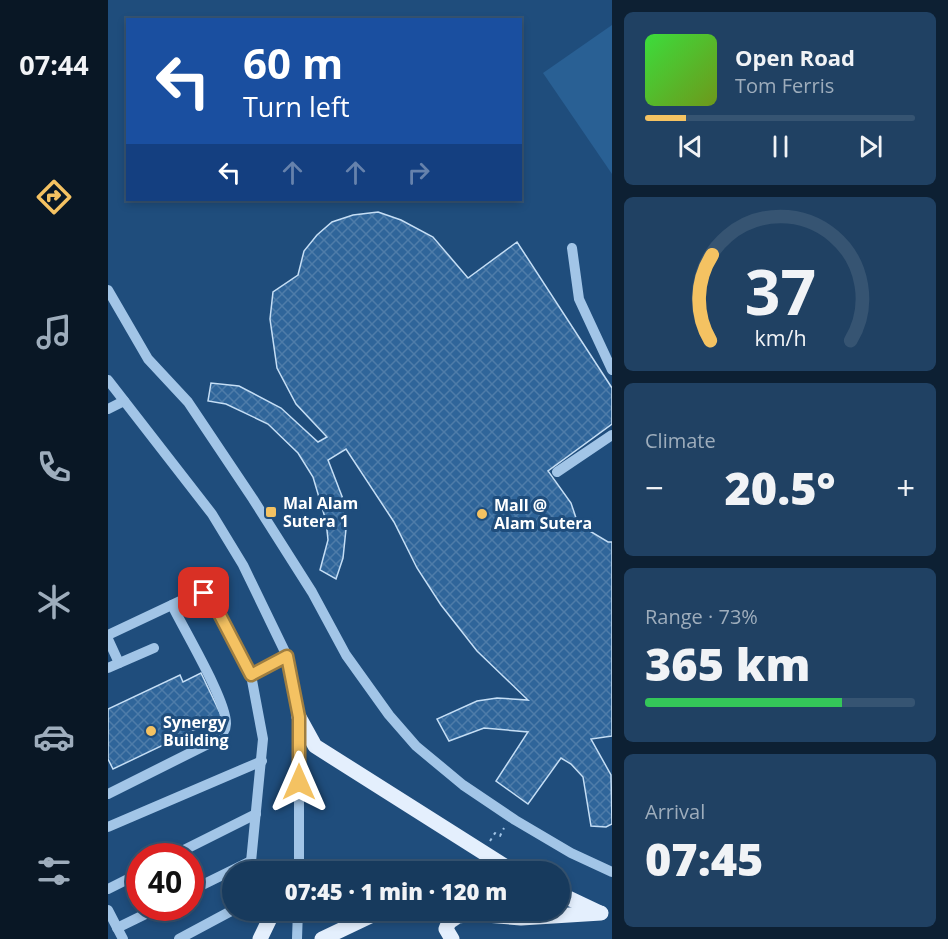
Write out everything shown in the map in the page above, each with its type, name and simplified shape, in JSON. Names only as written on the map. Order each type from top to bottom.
[{"type":"main road","points":[[299,717],[315,746],[497,861]]},
{"type":"main road","points":[[570,898],[606,914]]},
{"type":"main road","points":[[570,906],[606,914]]},
{"type":"main road","points":[[452,939],[446,929],[449,922],[458,916],[474,914],[521,918],[606,914]]},
{"type":"main road","points":[[260,939],[269,921]]},
{"type":"main road","points":[[322,939],[360,921]]},
{"type":"street","points":[[572,248],[579,299],[612,370]]},
{"type":"street","points":[[108,290],[148,359],[189,402],[312,592],[346,655],[389,715],[416,746],[463,785],[510,817],[571,853],[612,872]]},
{"type":"street","points":[[108,380],[212,514],[243,565],[287,656],[299,717],[299,861]]},
{"type":"street","points":[[108,409],[124,402]]},
{"type":"street","points":[[556,472],[612,435]]},
{"type":"street","points":[[119,663],[108,637],[195,594],[204,593],[210,596],[251,675],[263,739],[251,861]]},
{"type":"street","points":[[108,794],[216,740],[224,732],[226,725],[222,705],[172,605]]},
{"type":"street","points":[[108,668],[154,648]]},
{"type":"street","points":[[251,675],[287,656]]},
{"type":"street","points":[[108,827],[262,761]]},
{"type":"street","points":[[198,843],[256,814]]},
{"type":"street","points":[[204,885],[222,878]]},
{"type":"street","points":[[108,889],[126,880]]},
{"type":"street","points":[[108,910],[123,939]]},
{"type":"street","points":[[179,939],[222,916]]},
{"type":"street","points":[[117,927],[130,921]]},
{"type":"street","points":[[297,939],[298,921]]},
{"type":"shaded area","points":[[612,25],[612,174],[543,73]]},
{"type":"building","name":"Mall @ Alam Sutera","points":[[378,212],[401,220],[433,237],[468,278],[517,242],[612,388],[612,424],[548,471],[571,503],[578,524],[608,542],[612,542],[612,736],[591,739],[611,775],[612,824],[606,827],[591,826],[583,777],[571,764],[561,758],[528,804],[496,781],[528,732],[484,728],[449,741],[437,719],[477,701],[497,698],[528,700],[477,651],[441,605],[417,568],[394,522],[346,449],[328,460],[343,499],[346,529],[343,558],[336,579],[320,570],[328,540],[326,521],[313,477],[298,453],[268,424],[226,404],[208,401],[211,383],[239,386],[281,408],[318,442],[327,437],[296,404],[277,368],[270,319],[273,292],[298,275],[304,251],[332,222],[353,215]]},
{"type":"building","name":"Synergy Building","points":[[201,673],[222,717],[113,769],[108,759],[108,709],[180,675],[183,682]]},
{"type":"place","name":"Mal Alam Sutera 1","points":[[271,512]]},
{"type":"place","name":"Mall @ Alam Sutera","points":[[482,514]]},
{"type":"place","name":"Synergy Building","points":[[151,731]]},
{"type":"route","points":[[204,593],[210,596],[251,675],[287,656],[299,717],[299,782]]}]
